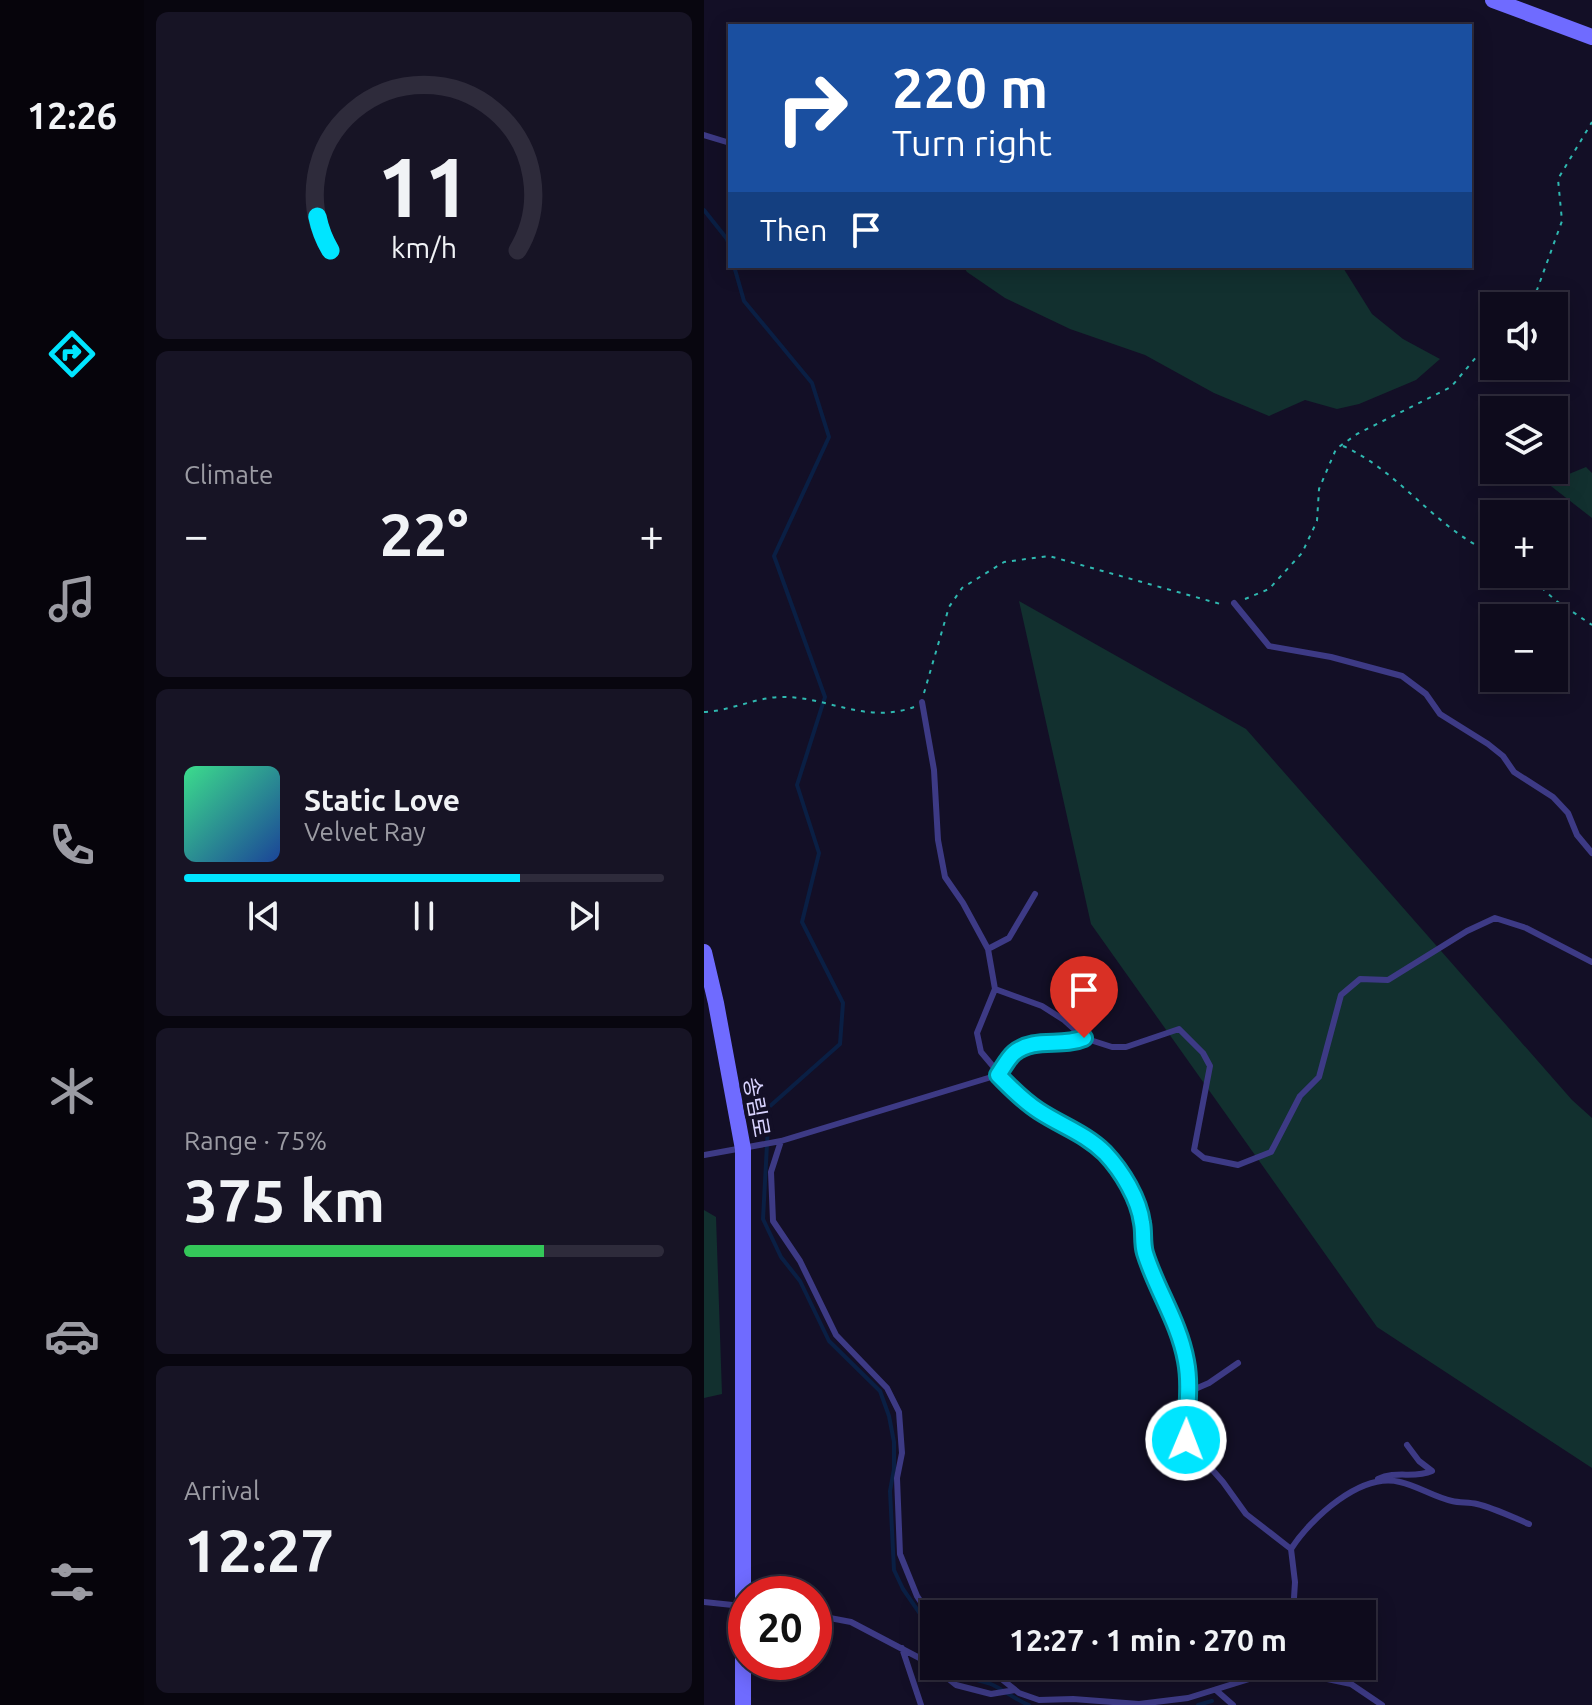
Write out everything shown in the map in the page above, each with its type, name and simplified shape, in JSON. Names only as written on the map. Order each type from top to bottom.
[{"type":"main road","points":[[1493,0],[1592,37]]},
{"type":"main road","name":"송림로","points":[[704,952],[743,1149],[745,1576]]},
{"type":"main road","name":"송림로","points":[[743,1705],[744,1680]]},
{"type":"lane","points":[[704,135],[728,142]]},
{"type":"lane","points":[[1234,603],[1269,646],[1331,657],[1402,676],[1426,694],[1440,714],[1488,744],[1503,756],[1514,772],[1553,797],[1568,813],[1577,835],[1592,853]]},
{"type":"lane","points":[[922,702],[934,770],[938,840],[945,877],[988,949],[995,989],[977,1033],[981,1052],[1018,1096],[1088,1138],[1122,1174],[1142,1219],[1144,1251],[1186,1359],[1186,1440],[1246,1514],[1291,1549]]},
{"type":"lane","points":[[988,949],[1009,938],[1035,894]]},
{"type":"lane","points":[[995,989],[1042,1006],[1084,1038],[1112,1047],[1126,1047],[1179,1029],[1203,1053],[1210,1066],[1194,1150],[1204,1158],[1238,1165],[1271,1152],[1300,1096],[1319,1077],[1341,995],[1360,979],[1388,980],[1467,931],[1495,918],[1526,928],[1592,962]]},
{"type":"lane","points":[[704,1155],[781,1141],[998,1075],[1014,1053],[1037,1042],[1073,1043],[1084,1038]]},
{"type":"lane","points":[[781,1141],[771,1172],[773,1221],[800,1261],[836,1335],[887,1388],[899,1412],[902,1453],[897,1478],[900,1554],[920,1601]]},
{"type":"lane","points":[[1188,1392],[1209,1383],[1238,1363]]},
{"type":"lane","points":[[1294,1600],[1291,1549],[1299,1536],[1351,1491],[1389,1473],[1422,1476],[1432,1471],[1419,1461],[1407,1445]]},
{"type":"lane","points":[[1375,1480],[1399,1481],[1453,1501],[1477,1504],[1529,1524]]},
{"type":"lane","points":[[704,1602],[728,1604]]},
{"type":"lane","points":[[832,1618],[851,1622],[902,1648],[929,1663],[956,1685],[991,1694],[1015,1690]]},
{"type":"lane","points":[[902,1648],[921,1705]]},
{"type":"lane","points":[[1003,1680],[1015,1690],[1039,1700],[1090,1699],[1139,1704],[1188,1698],[1250,1680]]},
{"type":"lane","points":[[1332,1680],[1351,1684],[1382,1705]]},
{"type":"lane","points":[[1217,1691],[1233,1705]]},
{"type":"lane","points":[[991,1694],[995,1705]]},
{"type":"path","points":[[1535,292],[1562,221],[1558,179],[1592,122]]},
{"type":"path","points":[[704,712],[779,697],[815,701],[863,713],[898,712],[913,708],[922,702],[949,607],[962,588],[1004,562],[1049,556],[1226,606],[1269,589],[1302,553],[1317,521],[1319,489],[1336,449],[1357,434],[1451,387],[1480,353]]},
{"type":"path","points":[[1342,445],[1366,456],[1385,470],[1459,536],[1480,547]]},
{"type":"path","points":[[1542,588],[1592,625]]},
{"type":"green space","points":[[964,268],[1343,268],[1372,314],[1403,339],[1440,359],[1416,380],[1359,404],[1337,409],[1305,400],[1269,416],[1214,393],[1145,355],[1070,329],[1005,298]]},
{"type":"green space","points":[[1586,467],[1592,473],[1592,518],[1548,484],[1568,484],[1568,474]]},
{"type":"green space","points":[[1019,601],[1246,729],[1572,1100],[1592,1118],[1592,1468],[1377,1327],[1091,924]]},
{"type":"green space","points":[[704,1210],[716,1217],[722,1394],[704,1398]]},
{"type":"waterway","points":[[704,210],[728,243]]},
{"type":"waterway","points":[[735,268],[744,301],[812,383],[829,437],[774,556],[825,697],[797,785],[819,853],[802,922],[843,1003],[840,1044],[769,1107],[763,1219],[781,1257],[800,1281],[829,1341],[880,1391],[894,1442],[890,1491],[894,1570],[920,1614]]},
{"type":"waterway","points":[[975,1680],[993,1685],[1029,1705]]},
{"type":"waterway","points":[[1198,1705],[1212,1701]]},
{"type":"route","points":[[1084,1038],[1073,1043],[1037,1042],[1014,1053],[998,1075],[1018,1096],[1039,1111],[1088,1138],[1122,1174],[1142,1219],[1144,1251],[1186,1359],[1189,1385],[1186,1440]]}]
